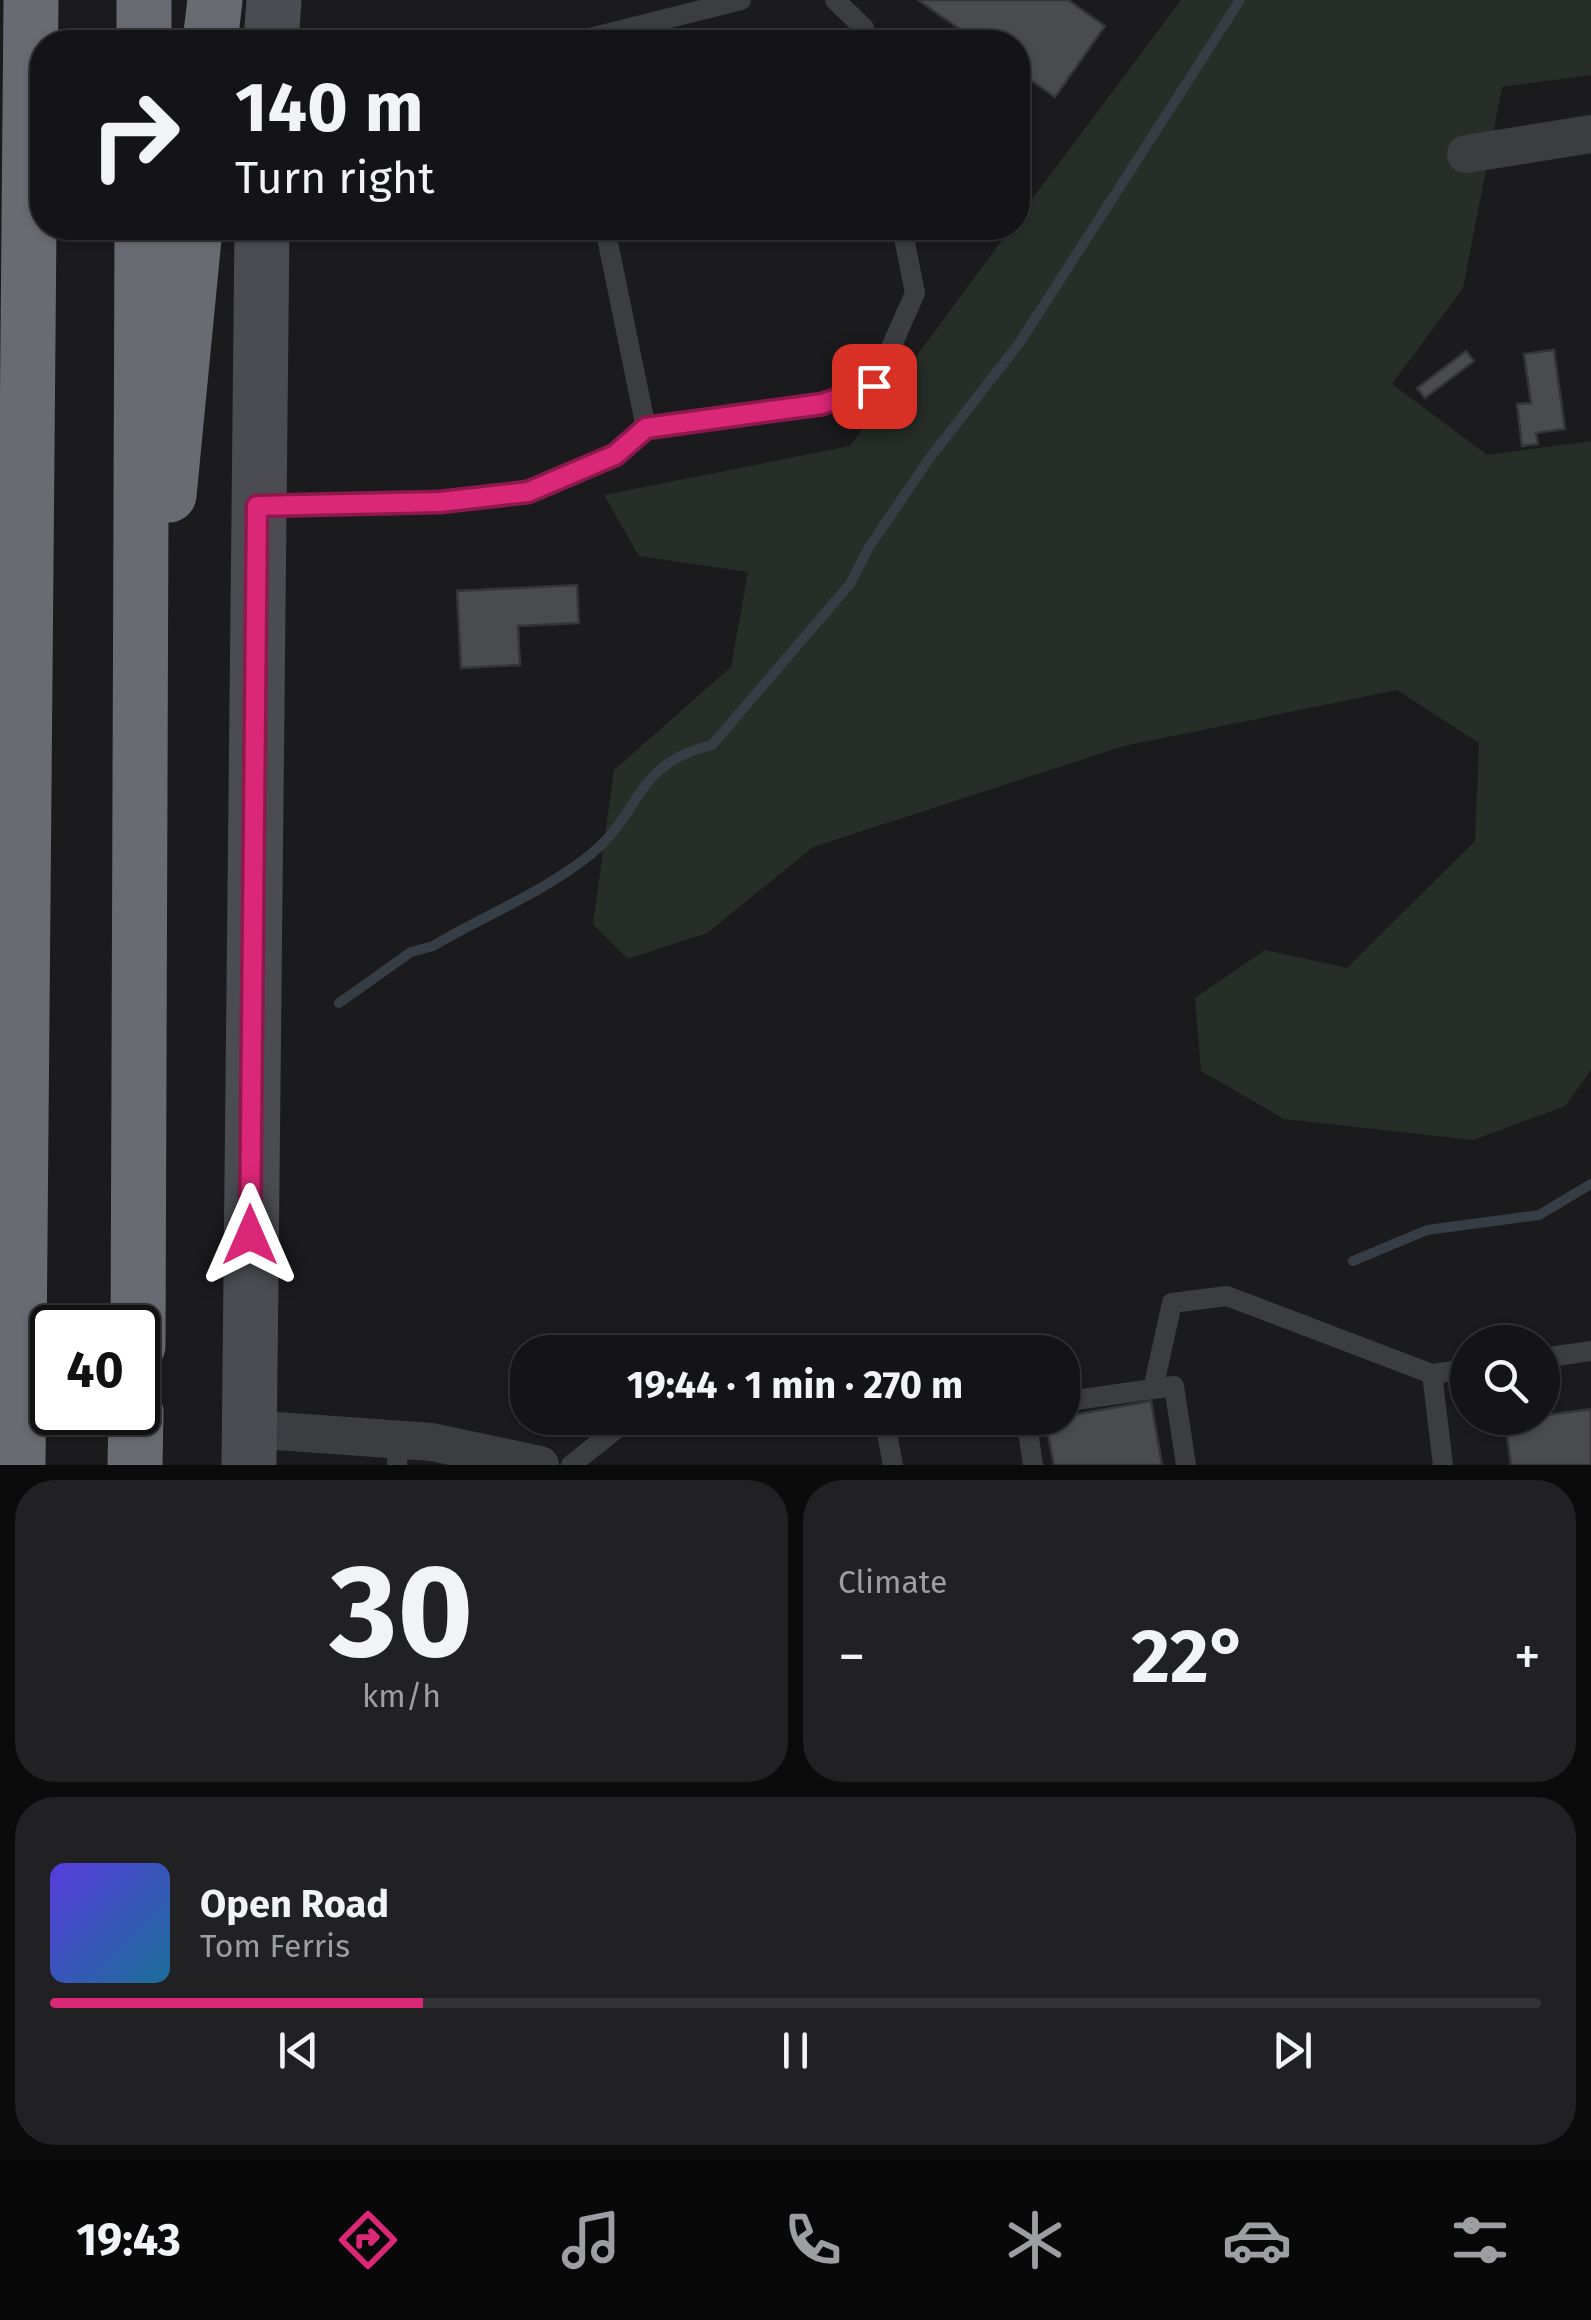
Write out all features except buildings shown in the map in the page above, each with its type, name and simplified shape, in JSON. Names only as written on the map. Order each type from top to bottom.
[{"type":"highway","points":[[18,1465],[30,0]]},
{"type":"highway","points":[[144,0],[144,30]]},
{"type":"highway","points":[[211,30],[215,0]]},
{"type":"highway","points":[[138,1305],[141,886],[136,751],[142,240]]},
{"type":"highway","points":[[136,751],[184,376],[194,240]]},
{"type":"highway","points":[[0,548],[20,902]]},
{"type":"highway","points":[[135,1465],[136,1435]]},
{"type":"street","points":[[272,30],[274,0]]},
{"type":"street","points":[[1466,154],[1591,134]]},
{"type":"street","points":[[262,240],[249,1447],[398,1452],[432,1442],[540,1465]]},
{"type":"lane","points":[[622,30],[741,0]]},
{"type":"lane","points":[[835,0],[864,30]]},
{"type":"lane","points":[[607,240],[646,428]]},
{"type":"lane","points":[[257,506],[440,502],[528,492],[615,455],[646,428],[822,404],[874,386],[914,293],[904,240]]},
{"type":"lane","points":[[1153,1389],[1172,1303],[1226,1296],[1432,1374],[1450,1372]]},
{"type":"lane","points":[[1560,1356],[1591,1352]]},
{"type":"lane","points":[[1432,1374],[1444,1465]]},
{"type":"lane","points":[[1080,1399],[1174,1386],[1186,1465]]},
{"type":"lane","points":[[571,1465],[609,1435]]},
{"type":"lane","points":[[887,1435],[893,1465]]},
{"type":"lane","points":[[1029,1435],[1033,1465]]},
{"type":"shaded area","points":[[1181,0],[1591,0],[1591,75],[1502,87],[1463,288],[1392,384],[1487,455],[1591,441],[1591,1070],[1565,1106],[1473,1140],[1284,1119],[1201,1071],[1195,998],[1265,950],[1347,968],[1475,841],[1479,743],[1397,690],[1124,746],[813,847],[707,933],[628,959],[593,924],[614,770],[731,667],[748,572],[639,556],[604,495],[850,446],[1002,240],[1030,240],[1030,202]]},
{"type":"waterway","points":[[339,1003],[411,952],[433,946],[569,871],[605,841],[666,764],[712,745],[850,584],[869,547],[929,459],[1020,342],[1240,0]]},
{"type":"waterway","points":[[1353,1261],[1427,1230],[1539,1215],[1591,1184]]},
{"type":"route","points":[[250,1235],[257,506],[440,502],[528,492],[615,455],[646,428],[822,404],[874,386]]}]
